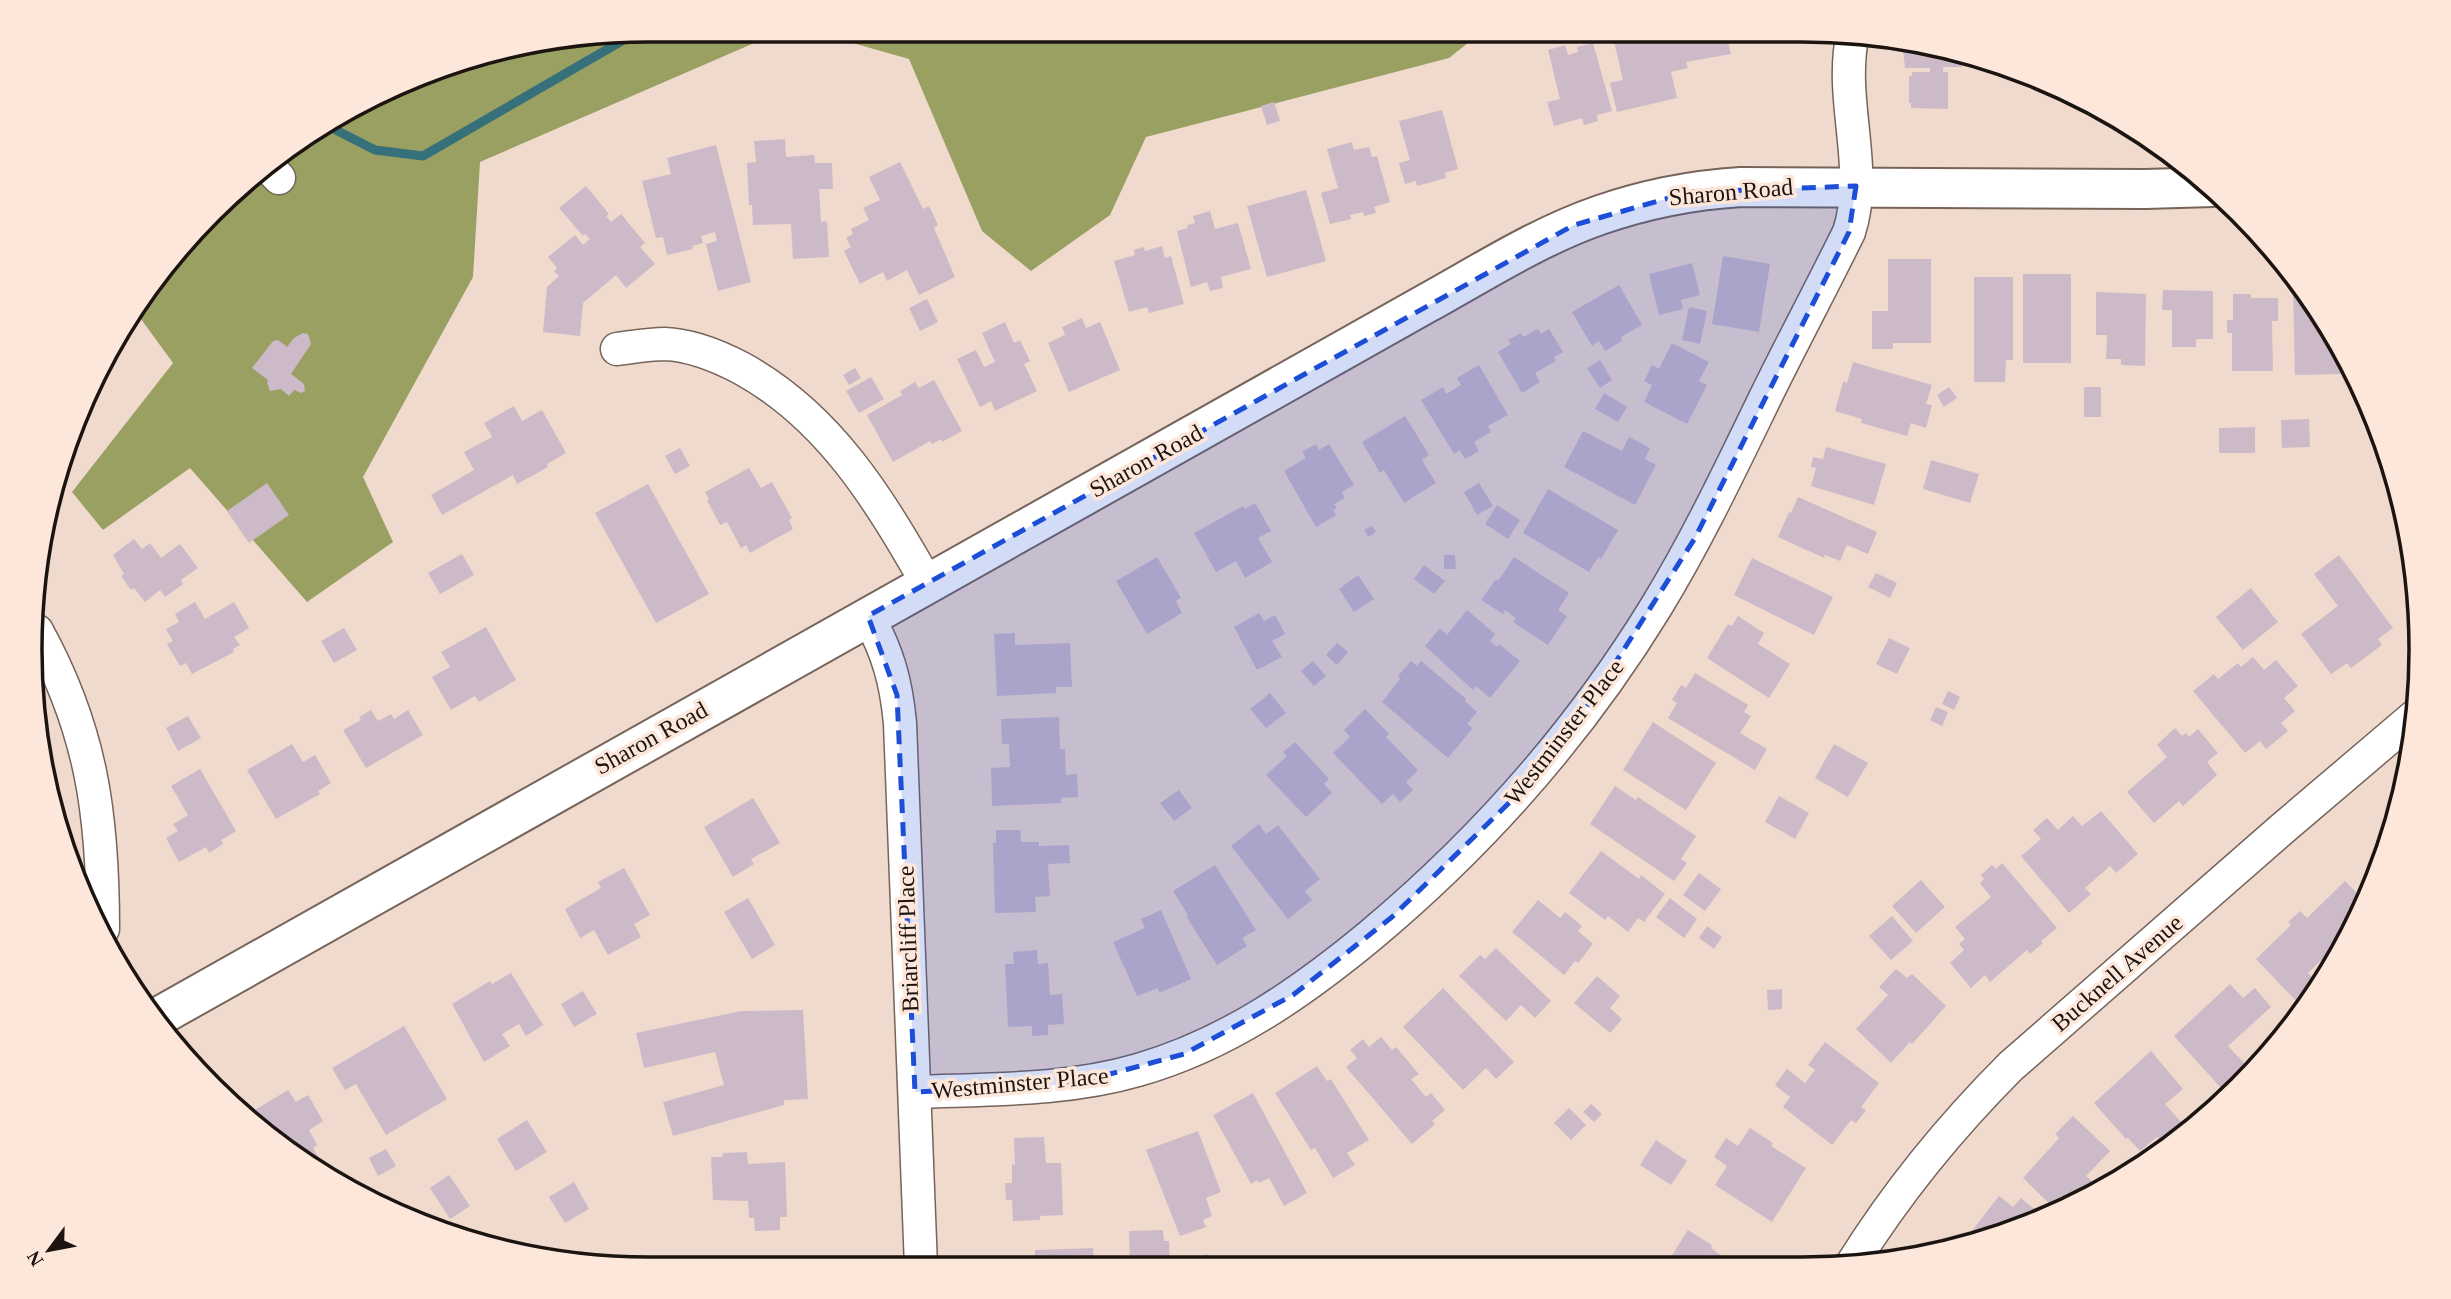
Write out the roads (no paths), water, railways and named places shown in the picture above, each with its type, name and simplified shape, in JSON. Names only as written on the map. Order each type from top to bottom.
[{"type":"street","name":"Westminster Place","points":[[915,1092],[1073,1084],[1126,1073],[1184,1054],[1234,1032],[1311,982],[1392,917],[1452,863],[1520,791],[1628,650],[1675,575],[1849,232],[1855,211],[1856,186],[1849,84],[1851,44]]},
{"type":"street","name":"Sharon Road","points":[[164,1014],[1455,287],[1574,225],[1630,205],[1690,191],[1751,187],[2121,190],[2195,188]]},
{"type":"street","points":[[617,349],[665,344],[698,350],[752,374],[791,401],[852,463],[887,513],[927,583]]},
{"type":"street","name":"Briarcliff Place","points":[[868,616],[887,656],[897,695],[920,1257]]},
{"type":"street","points":[[42,641],[64,684],[77,718],[90,767],[100,846],[102,913]]},
{"type":"street","name":"Bucknell Avenue","points":[[1859,1254],[1928,1157],[2011,1066],[2404,725]]},
{"type":"waterway","points":[[335,130],[375,150],[423,156],[619,43]]}]
